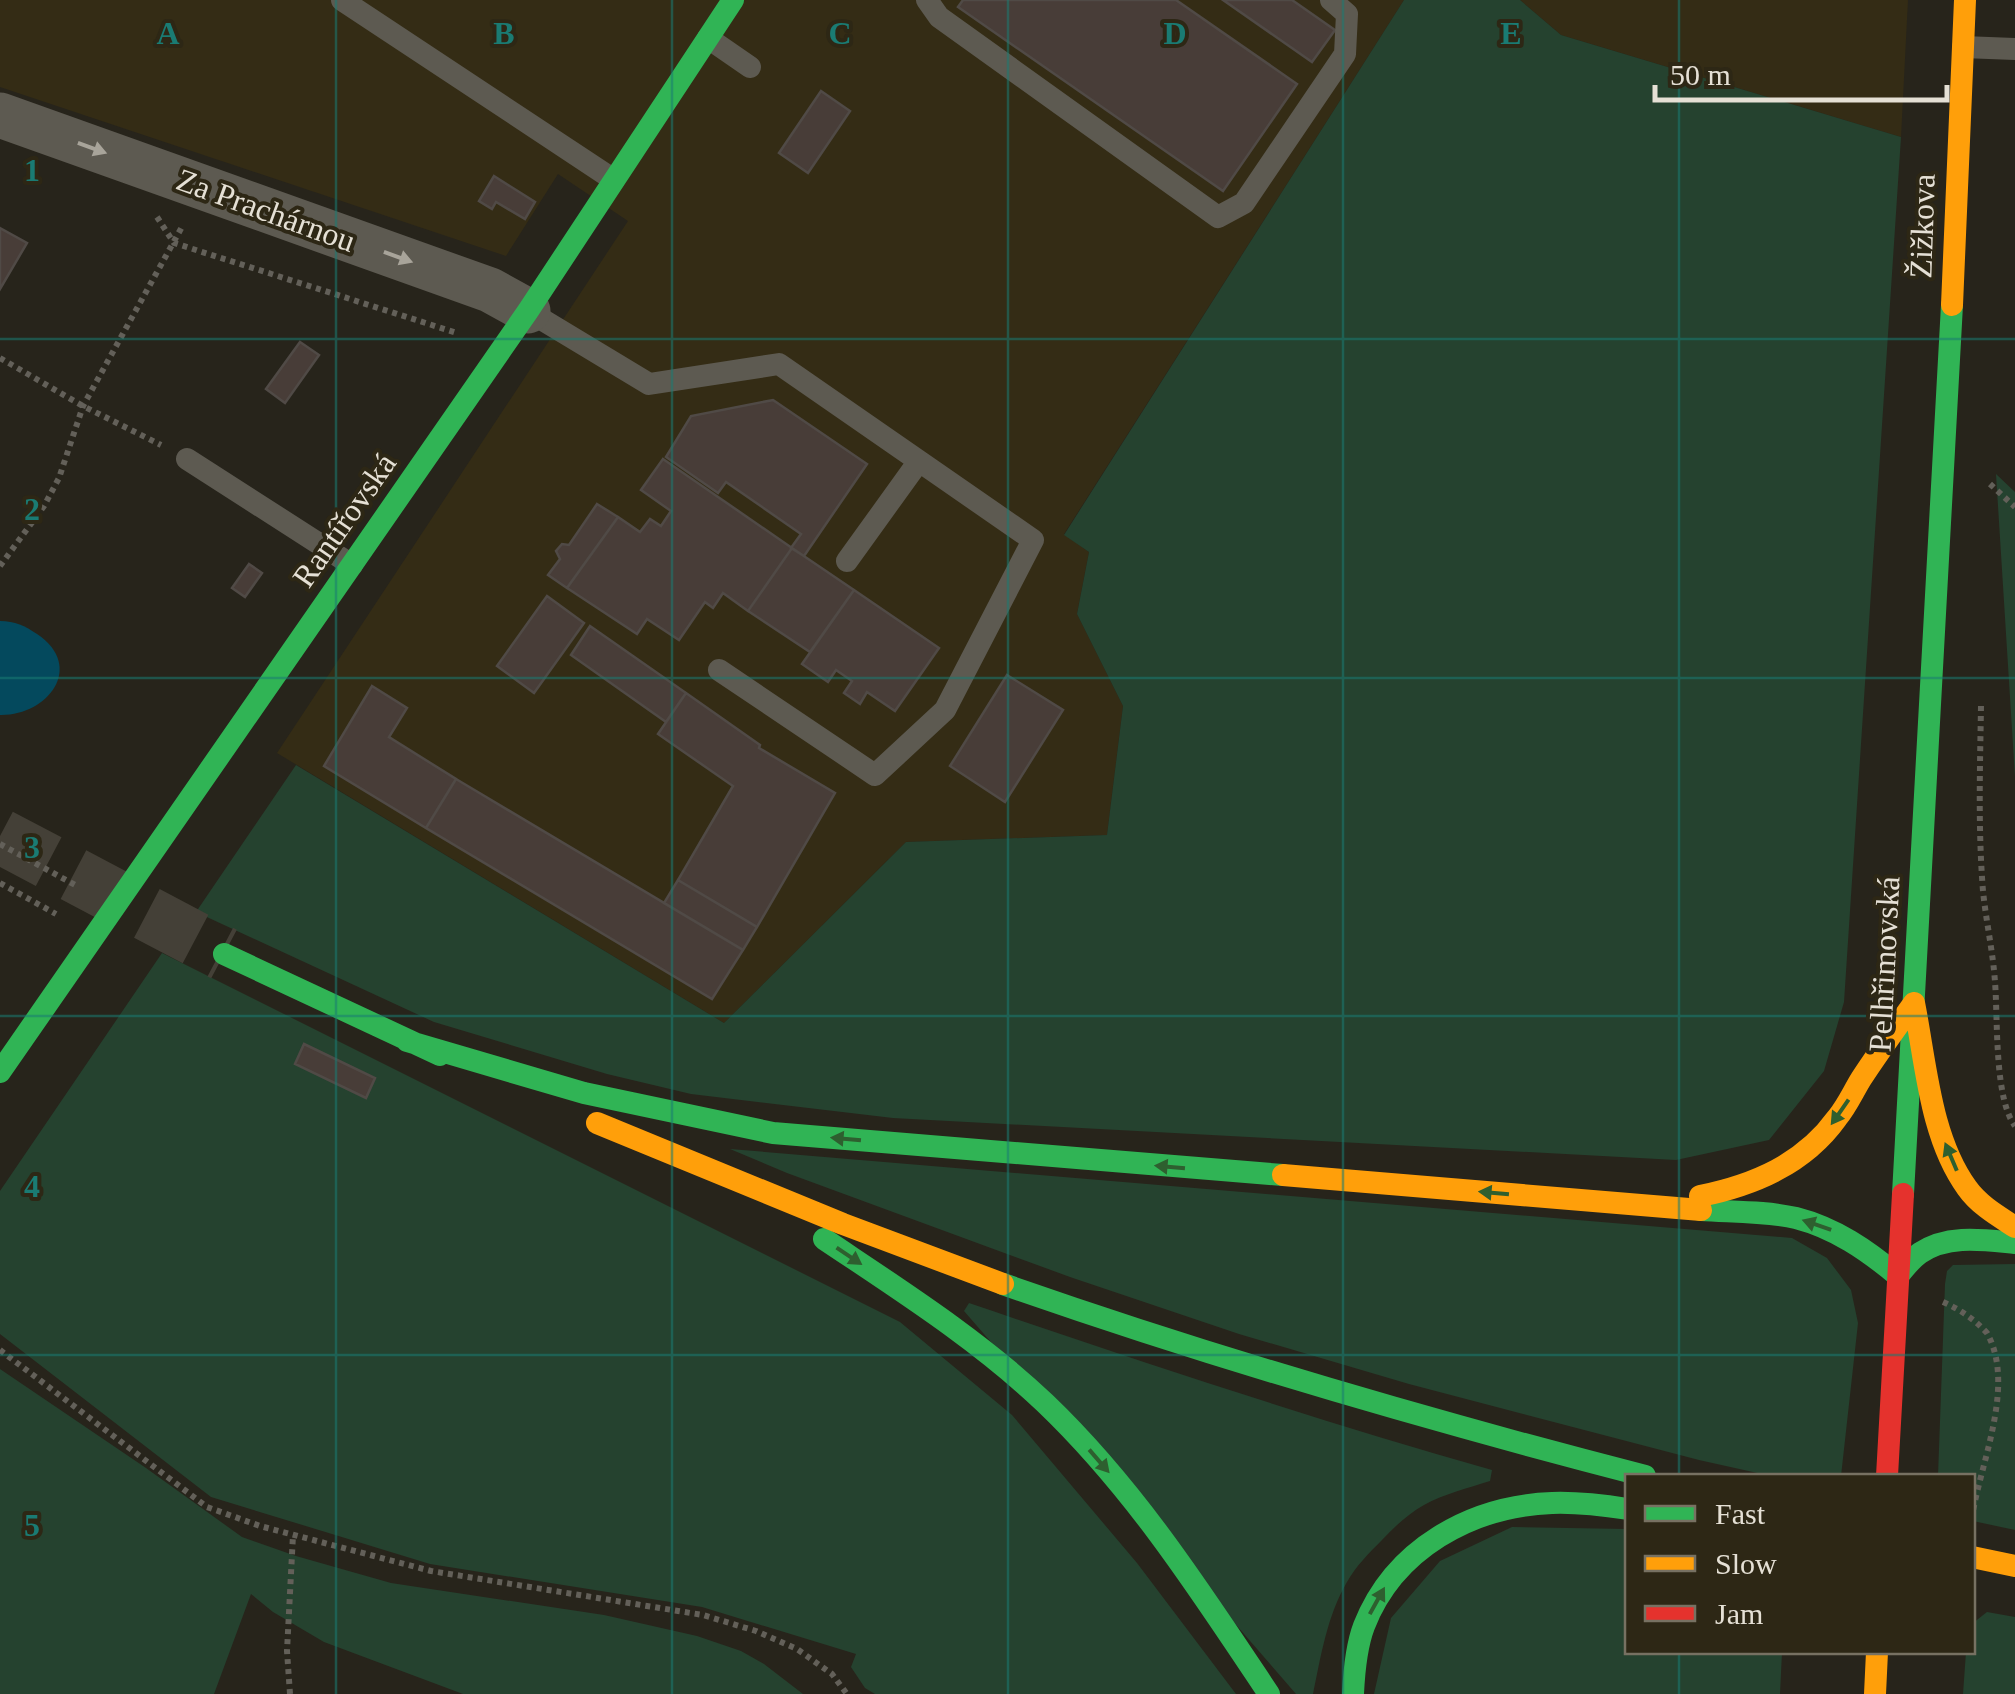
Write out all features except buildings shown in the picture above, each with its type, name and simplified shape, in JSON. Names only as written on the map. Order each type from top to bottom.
[{"type":"main road","name":"Rantířovská","points":[[0,1072],[528,311],[733,0]]},
{"type":"main road","name":"Žižkova","points":[[1945,455],[1965,0]]},
{"type":"main road","name":"Pelhřimovská","points":[[1887,1474],[1945,455]]},
{"type":"main road","points":[[224,954],[407,1041],[575,1114],[895,1244],[1256,1369],[1496,1440],[1636,1474]]},
{"type":"main road","points":[[1652,1205],[1733,1190],[1791,1164],[1838,1118],[1914,1003]]},
{"type":"main road","points":[[1914,1003],[1950,1158],[1984,1206],[2015,1227]]},
{"type":"main road","points":[[407,1041],[584,1093],[773,1132],[1791,1217],[1820,1224],[1845,1236],[1898,1276],[1918,1254],[1937,1245],[1958,1240],[2015,1243]]},
{"type":"main road","points":[[740,1181],[953,1329],[1045,1403],[1157,1528],[1270,1694]]},
{"type":"main road","points":[[1353,1694],[1358,1650],[1378,1597],[1394,1573],[1437,1535],[1500,1509],[1527,1504],[1568,1502],[1625,1509]]},
{"type":"main road","points":[[1975,1558],[2015,1566]]},
{"type":"main road","points":[[1876,1694],[1877,1658]]},
{"type":"street","name":"Za Prachárnou","points":[[0,115],[490,290],[528,311]]},
{"type":"lane","points":[[342,0],[616,181]]},
{"type":"lane","points":[[927,0],[939,18],[1218,217],[1244,203],[1345,54],[1346,14],[1331,0]]},
{"type":"lane","points":[[708,38],[750,67]]},
{"type":"lane","points":[[1964,47],[2015,49]]},
{"type":"lane","points":[[528,311],[649,384],[780,364],[1033,540],[946,710],[875,775],[719,670]]},
{"type":"lane","points":[[187,459],[352,565]]},
{"type":"lane","points":[[848,561],[919,461]]},
{"type":"path","points":[[0,566],[44,506],[59,478],[83,406],[174,243],[463,335]]},
{"type":"path","points":[[0,358],[187,459]]},
{"type":"path","points":[[1986,501],[1986,481],[2015,507]]},
{"type":"path","points":[[1982,698],[1979,816],[1984,895],[1995,976],[2000,1078],[2004,1102],[2015,1126]]},
{"type":"path","points":[[0,844],[78,887]]},
{"type":"path","points":[[0,883],[96,936]]},
{"type":"path","points":[[1936,1300],[1969,1316],[1981,1327],[1993,1340],[2005,1366],[2003,1416],[1975,1503]]},
{"type":"path","points":[[0,1350],[207,1507],[260,1526],[430,1571],[704,1615],[797,1649],[832,1674],[847,1694]]},
{"type":"path","points":[[290,1694],[287,1650],[292,1535]]},
{"type":"shaded area","points":[[0,0],[1404,0],[1064,534],[1089,552],[1077,614],[1123,706],[1107,835],[906,842],[724,1023],[277,753],[628,221],[558,174],[506,256],[0,87]]},
{"type":"shaded area","points":[[1520,0],[1908,0],[1901,137],[1561,35]]},
{"type":"green space","points":[[1404,0],[1520,0],[1561,35],[1901,137],[1844,1002],[1824,1071],[1769,1140],[1676,1160],[893,1118],[691,1094],[607,1074],[434,1022],[196,912],[296,765],[724,1023],[906,842],[1107,835],[1123,706],[1077,614],[1089,552],[1064,535]]},
{"type":"green space","points":[[1996,474],[2015,492],[2015,777]]},
{"type":"green space","points":[[162,953],[900,1322],[1012,1415],[1137,1563],[1236,1694],[875,1694],[865,1688],[851,1667],[856,1654],[702,1607],[430,1564],[211,1497],[0,1334],[0,1191]]},
{"type":"green space","points":[[730,1149],[1792,1238],[1827,1258],[1851,1290],[1858,1323],[1841,1474],[1762,1474],[1409,1384],[1239,1334],[1070,1277]]},
{"type":"green space","points":[[2015,1264],[2015,1530],[1975,1521],[1975,1474],[1938,1474],[1945,1284],[1947,1271],[1953,1265]]},
{"type":"green space","points":[[969,1303],[1229,1390],[1492,1470],[1490,1481],[1448,1494],[1418,1509],[1368,1555],[1334,1608],[1313,1694],[1296,1694],[964,1311]]},
{"type":"green space","points":[[0,1369],[242,1537],[391,1583],[604,1615],[697,1636],[741,1651],[803,1694],[463,1694],[324,1642],[251,1594],[214,1694],[0,1694]]},
{"type":"green space","points":[[1512,1527],[1625,1529],[1625,1654],[1782,1654],[1780,1694],[1374,1694],[1391,1618],[1440,1561]]},
{"type":"green space","points":[[1987,1612],[2015,1617],[2015,1694],[1963,1694],[1966,1654],[1975,1654],[1975,1621]]},
{"type":"water","points":[[0,621],[20,624],[37,634],[59,661],[59,674],[45,699],[17,713],[0,715]]},
{"type":"tunnel","points":[[0,836],[224,954]]},
{"type":"traffic: fast","points":[[0,1072],[528,311],[733,0]]},
{"type":"traffic: fast","points":[[1903,1194],[1952,305]]},
{"type":"traffic: fast","points":[[224,954],[440,1055]]},
{"type":"traffic: fast","points":[[407,1041],[584,1093],[773,1133],[1283,1175]]},
{"type":"traffic: fast","points":[[1701,1210],[1773,1214],[1810,1222],[1850,1241],[1898,1276],[1917,1255],[1942,1243],[2015,1243]]},
{"type":"traffic: fast","points":[[824,1239],[938,1316],[1045,1403],[1108,1470],[1165,1542],[1269,1694]]},
{"type":"traffic: fast","points":[[1003,1284],[1322,1387],[1637,1474]]},
{"type":"traffic: fast","points":[[1353,1694],[1359,1642],[1377,1599],[1415,1554],[1439,1537],[1465,1523],[1522,1506],[1571,1503],[1625,1509]]},
{"type":"traffic: slow","points":[[1952,305],[1965,0]]},
{"type":"traffic: slow","points":[[1914,1003],[1931,1099],[1945,1146],[1977,1200],[2015,1227]]},
{"type":"traffic: slow","points":[[1700,1196],[1758,1179],[1809,1148],[1841,1113],[1914,1003]]},
{"type":"traffic: slow","points":[[597,1123],[843,1224],[1003,1284]]},
{"type":"traffic: slow","points":[[1283,1175],[1701,1210]]},
{"type":"traffic: slow","points":[[1975,1558],[2015,1566]]},
{"type":"traffic: slow","points":[[1875,1694],[1877,1654]]},
{"type":"traffic: jam","points":[[1887,1474],[1903,1194]]}]
